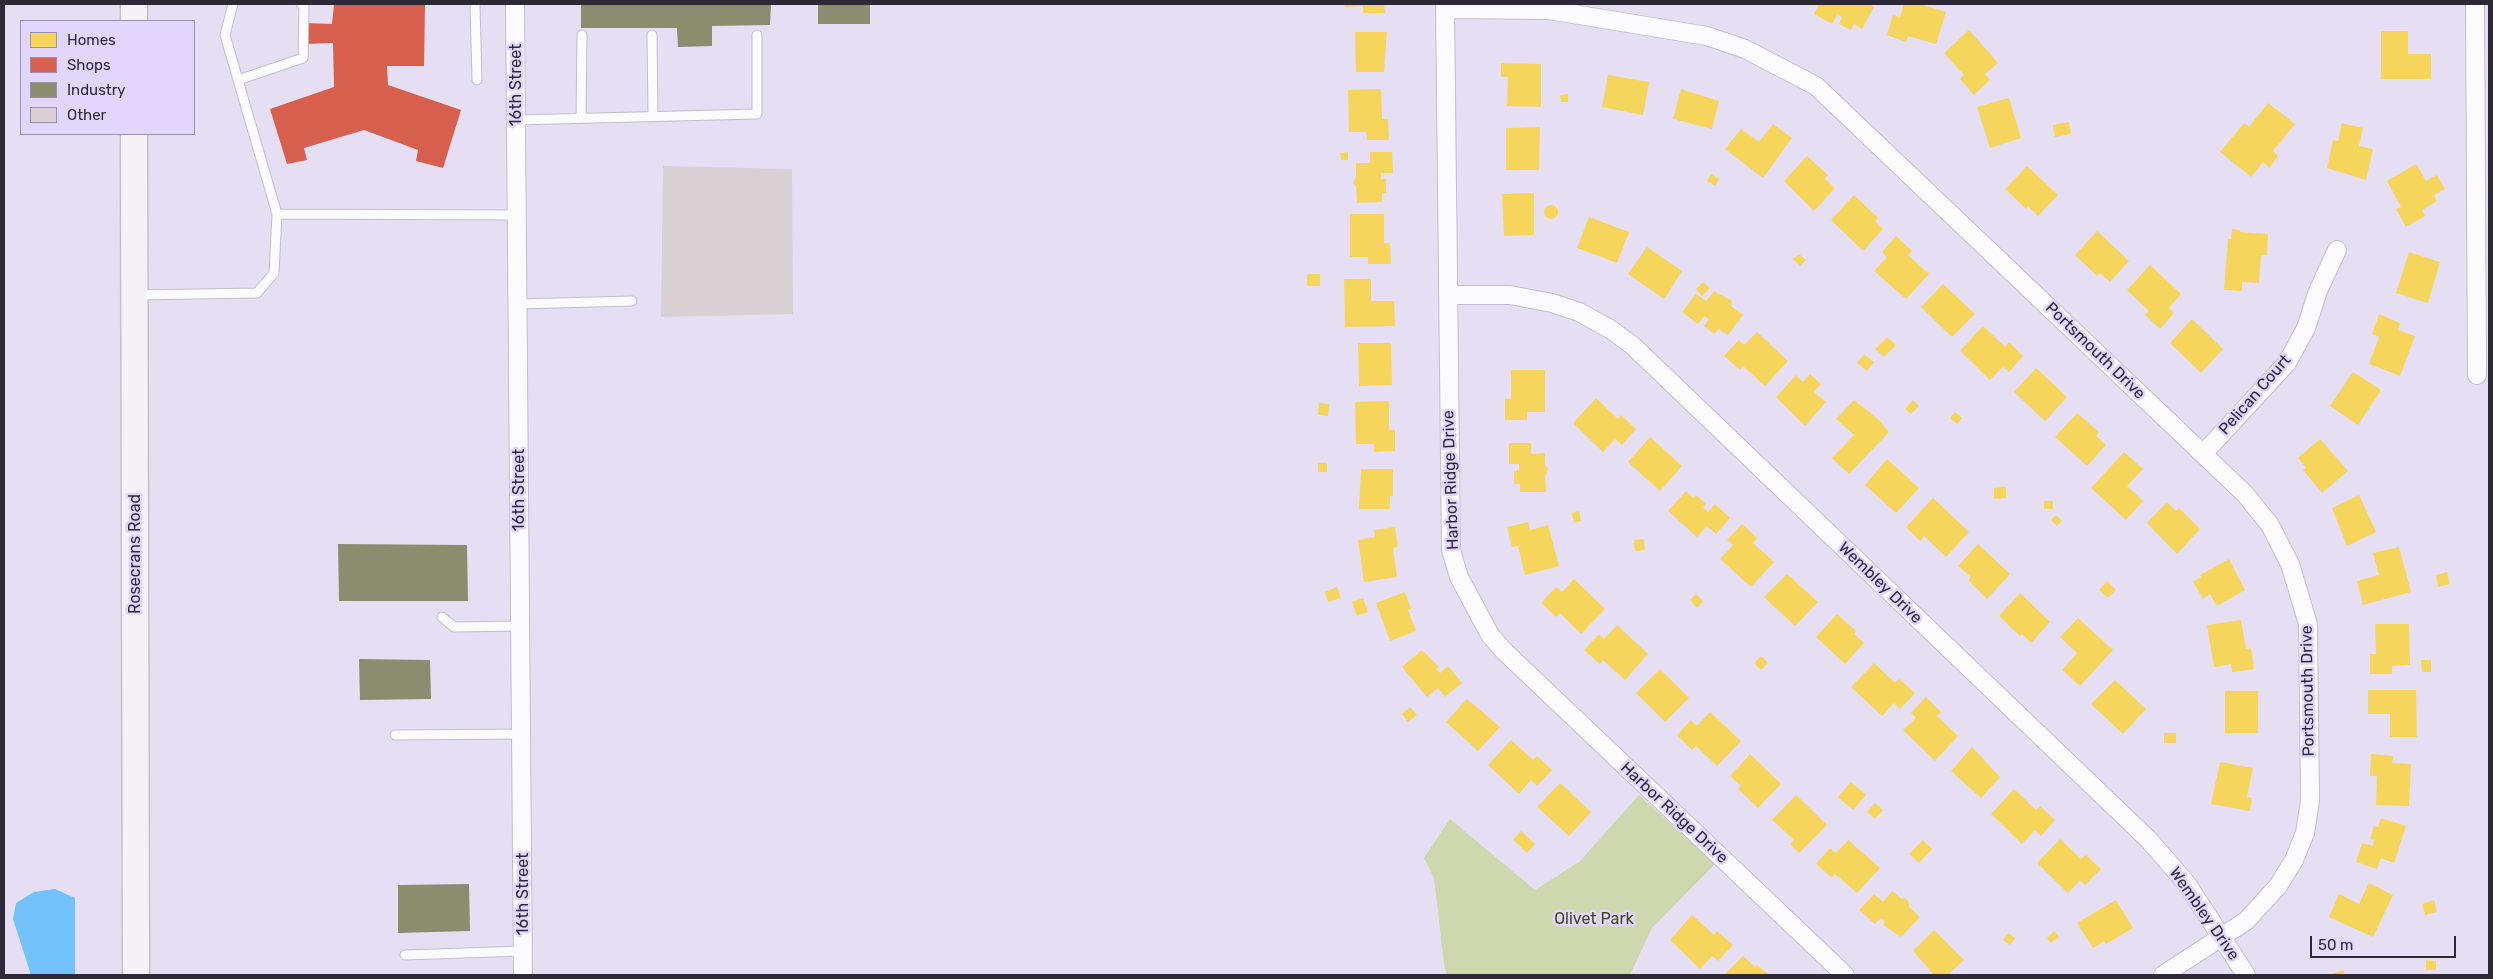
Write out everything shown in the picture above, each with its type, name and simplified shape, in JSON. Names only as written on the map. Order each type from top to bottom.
[{"type":"main road","points":[[134,4],[134,20]]},
{"type":"main road","name":"Rosecrans Road","points":[[134,135],[136,975]]},
{"type":"street","name":"16th Street","points":[[515,4],[523,975]]},
{"type":"street","points":[[2475,4],[2477,375]]},
{"type":"street","name":"Harbor Ridge Drive","points":[[1445,6],[1451,550],[1459,577],[1490,635],[1504,652],[1845,975]]},
{"type":"street","name":"Portsmouth Drive","points":[[1445,6],[1548,10],[1707,36],[1745,49],[1816,86],[2245,494],[2270,525],[2290,564],[2308,624],[2310,801],[2304,833],[2294,860],[2278,886],[2246,921],[2163,975]]},
{"type":"street","name":"Pelican Court","points":[[2203,454],[2287,363],[2306,328],[2318,291],[2336,250]]},
{"type":"street","name":"Wembley Drive","points":[[1448,295],[1510,295],[1552,303],[1579,312],[1610,329],[1632,345],[2149,840],[2187,884],[2246,975]]},
{"type":"lane","points":[[134,295],[257,293],[274,273],[277,214],[225,35],[233,4]]},
{"type":"lane","points":[[238,80],[304,58],[304,7],[301,4]]},
{"type":"lane","points":[[475,4],[477,80]]},
{"type":"lane","points":[[581,118],[582,35]]},
{"type":"lane","points":[[652,35],[653,116]]},
{"type":"lane","points":[[516,120],[756,114],[757,35]]},
{"type":"lane","points":[[277,214],[517,215]]},
{"type":"lane","points":[[518,304],[632,301]]},
{"type":"lane","points":[[442,617],[454,627],[520,626]]},
{"type":"lane","points":[[395,735],[521,734]]},
{"type":"lane","points":[[405,955],[523,951]]},
{"type":"green space","name":"Olivet Park","points":[[1639,795],[1715,864],[1652,928],[1630,975],[1447,975],[1444,964],[1434,878],[1424,858],[1450,819],[1535,890],[1580,861]]},
{"type":"water","points":[[55,889],[75,898],[75,975],[31,975],[13,919],[16,903],[34,892]]},
{"type":"building: Homes","points":[[1344,4],[1384,4],[1385,13],[1363,13],[1363,6],[1345,7]]},
{"type":"building: Homes","points":[[1819,4],[1869,4],[1874,7],[1862,29],[1854,24],[1851,30],[1839,24],[1842,17],[1837,15],[1832,24],[1814,14]]},
{"type":"building: Homes","points":[[1904,4],[1920,4],[1946,12],[1936,44],[1908,36],[1906,42],[1887,35],[1893,15],[1900,17]]},
{"type":"building: Homes","points":[[1969,30],[1998,63],[1985,74],[1990,80],[1974,95],[1960,79],[1964,75],[1944,53]]},
{"type":"building: Homes","points":[[2381,31],[2408,31],[2408,54],[2431,54],[2431,79],[2381,79]]},
{"type":"building: Homes","points":[[1355,32],[1387,32],[1384,72],[1356,72]]},
{"type":"building: Homes","points":[[1501,63],[1541,64],[1541,107],[1507,106],[1508,77],[1501,77]]},
{"type":"building: Homes","points":[[1608,75],[1649,82],[1643,115],[1602,107]]},
{"type":"building: Homes","points":[[1381,89],[1382,119],[1388,119],[1389,140],[1367,140],[1366,132],[1349,132],[1348,90]]},
{"type":"building: Homes","points":[[1681,89],[1719,101],[1712,129],[1673,119]]},
{"type":"building: Homes","points":[[1568,94],[1568,102],[1561,102],[1560,95]]},
{"type":"building: Homes","points":[[2009,98],[2021,138],[1990,148],[1977,107]]},
{"type":"building: Homes","points":[[2268,103],[2295,124],[2273,151],[2278,156],[2269,168],[2263,162],[2251,177],[2220,152],[2244,123],[2249,127]]},
{"type":"building: Homes","points":[[2069,122],[2071,134],[2055,137],[2053,125]]},
{"type":"building: Homes","points":[[2342,123],[2363,128],[2359,146],[2373,149],[2366,180],[2327,168],[2333,140],[2338,141]]},
{"type":"building: Homes","points":[[1773,124],[1792,138],[1763,178],[1725,149],[1741,129],[1759,142]]},
{"type":"building: Homes","points":[[1540,127],[1539,170],[1506,170],[1506,128]]},
{"type":"building: Homes","points":[[1348,152],[1348,160],[1341,160],[1340,153]]},
{"type":"building: Homes","points":[[1370,152],[1392,152],[1393,173],[1381,173],[1381,179],[1386,179],[1386,193],[1382,193],[1382,202],[1357,203],[1356,186],[1353,183],[1356,177],[1356,163],[1370,163]]},
{"type":"building: Homes","points":[[1807,156],[1828,175],[1825,179],[1835,188],[1814,211],[1784,181]]},
{"type":"building: Homes","points":[[2416,164],[2426,181],[2437,175],[2445,189],[2434,195],[2437,201],[2422,210],[2425,216],[2406,227],[2396,209],[2401,207],[2387,181]]},
{"type":"building: Homes","points":[[2027,166],[2058,195],[2038,216],[2028,206],[2026,209],[2005,189]]},
{"type":"building: Homes","points":[[1711,174],[1719,179],[1715,186],[1707,181]]},
{"type":"building: Homes","points":[[1534,193],[1534,235],[1504,236],[1502,194]]},
{"type":"building: Homes","points":[[1854,195],[1878,218],[1875,221],[1883,229],[1863,251],[1831,220]]},
{"type":"building: Homes","points":[[1551,205],[1556,207],[1558,212],[1556,217],[1551,219],[1546,217],[1544,212],[1546,207]]},
{"type":"building: Homes","points":[[1350,214],[1384,214],[1384,243],[1390,243],[1391,264],[1368,264],[1368,257],[1350,257]]},
{"type":"building: Homes","points":[[1589,217],[1629,232],[1617,263],[1577,248]]},
{"type":"building: Homes","points":[[2232,229],[2240,230],[2240,232],[2268,234],[2267,255],[2261,255],[2259,283],[2242,282],[2242,291],[2224,290],[2228,239],[2231,239]]},
{"type":"building: Homes","points":[[2097,231],[2129,261],[2110,282],[2100,273],[2097,276],[2075,255]]},
{"type":"building: Homes","points":[[1896,236],[1912,251],[1908,255],[1929,274],[1906,299],[1874,271],[1887,257],[1882,252]]},
{"type":"building: Homes","points":[[1647,247],[1682,271],[1664,299],[1628,274]]},
{"type":"building: Homes","points":[[2409,252],[2440,262],[2428,303],[2396,293]]},
{"type":"building: Homes","points":[[1799,254],[1806,260],[1800,266],[1793,259]]},
{"type":"building: Homes","points":[[2150,265],[2181,294],[2169,308],[2174,313],[2160,329],[2145,315],[2149,311],[2127,290]]},
{"type":"building: Homes","points":[[1307,274],[1320,274],[1320,286],[1307,286]]},
{"type":"building: Homes","points":[[1344,279],[1371,279],[1371,301],[1394,301],[1395,326],[1345,327]]},
{"type":"building: Homes","points":[[1703,282],[1710,288],[1702,296],[1696,289]]},
{"type":"building: Homes","points":[[1943,284],[1975,314],[1952,337],[1921,307]]},
{"type":"building: Homes","points":[[1714,291],[1732,301],[1731,306],[1743,315],[1728,335],[1719,329],[1714,334],[1704,326],[1709,319],[1704,316],[1698,324],[1682,312],[1696,294],[1706,301]]},
{"type":"building: Homes","points":[[2379,314],[2400,323],[2398,330],[2415,336],[2400,376],[2369,364],[2379,337],[2372,334]]},
{"type":"building: Homes","points":[[2192,319],[2223,349],[2201,373],[2170,343]]},
{"type":"building: Homes","points":[[1983,326],[2005,347],[2009,342],[2023,356],[2009,372],[2003,367],[1990,380],[1960,351]]},
{"type":"building: Homes","points":[[1757,332],[1788,361],[1765,386],[1743,366],[1740,370],[1724,356],[1739,340],[1744,345]]},
{"type":"building: Homes","points":[[1887,337],[1896,345],[1884,357],[1875,349]]},
{"type":"building: Homes","points":[[1358,343],[1391,343],[1392,385],[1359,386]]},
{"type":"building: Homes","points":[[1864,354],[1874,362],[1867,371],[1857,363]]},
{"type":"building: Homes","points":[[2036,368],[2067,397],[2045,421],[2014,392]]},
{"type":"building: Homes","points":[[1511,370],[1545,370],[1545,412],[1527,412],[1527,420],[1505,420],[1505,399],[1511,399]]},
{"type":"building: Homes","points":[[2353,372],[2381,390],[2358,425],[2330,406]]},
{"type":"building: Homes","points":[[1810,374],[1821,384],[1814,392],[1826,402],[1805,426],[1776,397],[1796,375],[1803,382]]},
{"type":"building: Homes","points":[[1596,398],[1618,419],[1621,415],[1636,429],[1622,445],[1615,439],[1603,452],[1573,423]]},
{"type":"building: Homes","points":[[1854,400],[1879,420],[1889,432],[1849,474],[1832,458],[1854,435],[1836,419]]},
{"type":"building: Homes","points":[[1913,400],[1919,406],[1911,414],[1905,409]]},
{"type":"building: Homes","points":[[1389,401],[1389,430],[1395,430],[1395,451],[1374,452],[1374,444],[1356,444],[1355,402]]},
{"type":"building: Homes","points":[[1319,403],[1329,404],[1328,416],[1318,415]]},
{"type":"building: Homes","points":[[1955,412],[1962,418],[1957,424],[1950,418]]},
{"type":"building: Homes","points":[[2077,413],[2099,432],[2096,436],[2106,445],[2087,466],[2055,437]]},
{"type":"building: Homes","points":[[1650,437],[1682,466],[1660,491],[1628,462]]},
{"type":"building: Homes","points":[[2320,439],[2348,471],[2322,493],[2303,470],[2306,468],[2298,458]]},
{"type":"building: Homes","points":[[1509,443],[1531,443],[1531,454],[1545,453],[1545,465],[1548,468],[1545,477],[1546,492],[1520,492],[1520,484],[1514,484],[1514,471],[1519,470],[1519,464],[1509,464]]},
{"type":"building: Homes","points":[[2124,452],[2143,469],[2127,486],[2143,501],[2126,520],[2091,488]]},
{"type":"building: Homes","points":[[1887,459],[1919,488],[1896,513],[1865,485]]},
{"type":"building: Homes","points":[[1318,463],[1327,463],[1327,472],[1318,472]]},
{"type":"building: Homes","points":[[1361,469],[1393,469],[1393,496],[1390,496],[1390,509],[1359,509]]},
{"type":"building: Homes","points":[[2006,487],[2006,498],[1994,499],[1994,488]]},
{"type":"building: Homes","points":[[1686,491],[1693,498],[1696,495],[1706,504],[1703,507],[1708,512],[1715,504],[1730,518],[1716,534],[1707,526],[1697,537],[1668,511]]},
{"type":"building: Homes","points":[[2359,495],[2376,532],[2347,546],[2332,508]]},
{"type":"building: Homes","points":[[1933,498],[1969,532],[1946,557],[1924,536],[1920,541],[1906,527]]},
{"type":"building: Homes","points":[[2044,501],[2053,501],[2053,509],[2044,509]]},
{"type":"building: Homes","points":[[2167,502],[2176,511],[2179,508],[2200,529],[2177,554],[2147,523]]},
{"type":"building: Homes","points":[[1579,511],[1581,521],[1574,523],[1572,513]]},
{"type":"building: Homes","points":[[2056,515],[2062,521],[2057,526],[2051,520]]},
{"type":"building: Homes","points":[[1528,522],[1530,530],[1548,525],[1559,566],[1525,575],[1518,546],[1512,547],[1507,527]]},
{"type":"building: Homes","points":[[1742,524],[1757,538],[1753,543],[1774,562],[1751,587],[1720,559],[1733,545],[1727,540]]},
{"type":"building: Homes","points":[[1395,527],[1398,547],[1393,548],[1397,577],[1364,582],[1358,540],[1375,537],[1374,530]]},
{"type":"building: Homes","points":[[1644,539],[1645,550],[1635,551],[1634,540]]},
{"type":"building: Homes","points":[[1978,544],[2010,574],[1987,599],[1968,580],[1971,577],[1958,566]]},
{"type":"building: Homes","points":[[2399,547],[2411,592],[2363,605],[2357,581],[2379,575],[2373,553]]},
{"type":"building: Homes","points":[[2229,559],[2245,590],[2217,606],[2210,594],[2203,599],[2193,582],[2201,577],[2200,575]]},
{"type":"building: Homes","points":[[2447,572],[2450,584],[2438,587],[2436,575]]},
{"type":"building: Homes","points":[[1787,574],[1818,602],[1795,626],[1764,597]]},
{"type":"building: Homes","points":[[1574,579],[1605,609],[1581,634],[1560,613],[1556,617],[1541,603],[1556,587],[1562,592]]},
{"type":"building: Homes","points":[[2107,581],[2116,590],[2108,598],[2099,590]]},
{"type":"building: Homes","points":[[1337,587],[1341,598],[1328,602],[1325,592]]},
{"type":"building: Homes","points":[[1405,592],[1411,609],[1408,610],[1416,631],[1390,641],[1376,603]]},
{"type":"building: Homes","points":[[2020,593],[2050,622],[2031,643],[2022,634],[2020,636],[1999,616]]},
{"type":"building: Homes","points":[[1696,594],[1703,601],[1697,608],[1690,600]]},
{"type":"building: Homes","points":[[1363,598],[1368,612],[1357,616],[1352,602]]},
{"type":"building: Homes","points":[[1837,614],[1856,631],[1854,634],[1864,643],[1845,664],[1816,637]]},
{"type":"building: Homes","points":[[2078,618],[2113,650],[2080,686],[2062,670],[2077,653],[2060,637]]},
{"type":"building: Homes","points":[[2241,620],[2246,649],[2251,648],[2254,669],[2232,672],[2231,664],[2214,667],[2207,625]]},
{"type":"building: Homes","points":[[2375,624],[2409,624],[2410,665],[2392,666],[2392,674],[2370,674],[2370,654],[2376,654]]},
{"type":"building: Homes","points":[[1617,625],[1648,654],[1625,680],[1603,660],[1600,664],[1584,650],[1599,634],[1604,639]]},
{"type":"building: Homes","points":[[1422,650],[1439,667],[1436,669],[1440,673],[1448,666],[1462,683],[1445,697],[1438,688],[1427,697],[1402,667]]},
{"type":"building: Homes","points":[[1761,656],[1768,663],[1761,670],[1754,663]]},
{"type":"building: Homes","points":[[2421,660],[2431,660],[2431,672],[2422,672]]},
{"type":"building: Homes","points":[[1874,663],[1895,683],[1899,679],[1915,693],[1900,709],[1894,703],[1882,716],[1851,687]]},
{"type":"building: Homes","points":[[1660,669],[1689,698],[1665,722],[1636,693]]},
{"type":"building: Homes","points":[[2115,680],[2146,709],[2123,734],[2091,704]]},
{"type":"building: Homes","points":[[2368,690],[2416,690],[2417,737],[2390,737],[2390,714],[2368,714]]},
{"type":"building: Homes","points":[[2225,691],[2258,691],[2258,733],[2225,733]]},
{"type":"building: Homes","points":[[1926,697],[1941,712],[1937,716],[1958,736],[1935,761],[1903,730],[1916,718],[1911,713]]},
{"type":"building: Homes","points":[[1467,699],[1500,727],[1478,751],[1446,722]]},
{"type":"building: Homes","points":[[1410,707],[1417,715],[1408,722],[1402,714]]},
{"type":"building: Homes","points":[[1710,712],[1741,741],[1717,766],[1696,746],[1692,750],[1677,735],[1691,720],[1697,726]]},
{"type":"building: Homes","points":[[2164,733],[2176,733],[2176,743],[2164,743]]},
{"type":"building: Homes","points":[[1511,740],[1533,760],[1537,756],[1552,770],[1537,786],[1531,780],[1519,794],[1488,765]]},
{"type":"building: Homes","points":[[1972,747],[2000,777],[1981,798],[1951,771]]},
{"type":"building: Homes","points":[[1750,754],[1781,784],[1758,808],[1738,789],[1741,786],[1730,776]]},
{"type":"building: Homes","points":[[2371,754],[2393,756],[2392,763],[2411,764],[2409,806],[2376,805],[2377,776],[2370,776]]},
{"type":"building: Homes","points":[[2220,762],[2253,768],[2247,797],[2252,798],[2250,811],[2211,804]]},
{"type":"building: Homes","points":[[1851,782],[1866,795],[1853,810],[1838,797]]},
{"type":"building: Homes","points":[[1560,783],[1591,812],[1569,836],[1537,807]]},
{"type":"building: Homes","points":[[2014,789],[2036,810],[2040,806],[2055,820],[2041,836],[2035,830],[2022,844],[1991,814]]},
{"type":"building: Homes","points":[[1796,795],[1827,825],[1799,853],[1790,844],[1794,840],[1772,820]]},
{"type":"building: Homes","points":[[1875,803],[1883,810],[1875,819],[1867,812]]},
{"type":"building: Homes","points":[[2381,818],[2406,826],[2394,863],[2381,858],[2377,869],[2356,862],[2362,843],[2373,846],[2374,840],[2370,839],[2374,826],[2378,827]]},
{"type":"building: Homes","points":[[1521,831],[1535,844],[1527,853],[1513,840]]},
{"type":"building: Homes","points":[[2060,839],[2081,859],[2086,855],[2101,869],[2085,885],[2080,880],[2068,893],[2037,863]]},
{"type":"building: Homes","points":[[1848,840],[1880,868],[1857,893],[1835,874],[1832,878],[1816,864],[1830,848],[1836,853]]},
{"type":"building: Homes","points":[[1923,840],[1932,849],[1919,863],[1909,854]]},
{"type":"building: Homes","points":[[2369,883],[2393,895],[2373,937],[2329,917],[2339,894],[2359,904]]},
{"type":"building: Homes","points":[[1892,891],[1902,899],[1905,898],[1909,902],[1909,907],[1920,917],[1901,937],[1883,925],[1885,922],[1881,918],[1875,924],[1859,910],[1874,894],[1883,902]]},
{"type":"building: Homes","points":[[2116,900],[2133,928],[2106,944],[2104,941],[2093,948],[2077,923]]},
{"type":"building: Homes","points":[[2434,900],[2437,912],[2425,915],[2422,904]]},
{"type":"building: Homes","points":[[1692,915],[1714,935],[1717,931],[1733,945],[1718,961],[1712,956],[1700,969],[1670,940]]},
{"type":"building: Homes","points":[[1934,930],[1964,960],[1948,975],[1934,975],[1913,951]]},
{"type":"building: Homes","points":[[2054,931],[2059,937],[2051,943],[2047,938]]},
{"type":"building: Homes","points":[[2008,933],[2015,938],[2010,945],[2003,940]]},
{"type":"building: Homes","points":[[1743,956],[1755,967],[1757,965],[1769,975],[1724,975]]},
{"type":"building: Homes","points":[[2426,960],[2436,961],[2436,970],[2426,970]]},
{"type":"building: Homes","points":[[2343,970],[2345,975],[2330,975]]},
{"type":"building: Shops","points":[[334,4],[425,4],[424,66],[387,66],[388,85],[461,110],[443,168],[416,161],[418,150],[364,130],[304,148],[307,160],[287,164],[270,109],[334,87],[333,43],[304,44],[304,23],[332,24]]},
{"type":"building: Industry","points":[[581,4],[771,4],[770,25],[712,26],[712,46],[678,47],[677,28],[581,28]]},
{"type":"building: Industry","points":[[818,4],[870,4],[870,24],[818,24]]},
{"type":"building: Industry","points":[[338,544],[467,545],[468,601],[339,601]]},
{"type":"building: Industry","points":[[359,659],[430,660],[431,699],[360,700]]},
{"type":"building: Industry","points":[[469,884],[470,931],[398,933],[398,885]]},
{"type":"building: Other","points":[[663,166],[792,169],[793,314],[661,317]]}]
